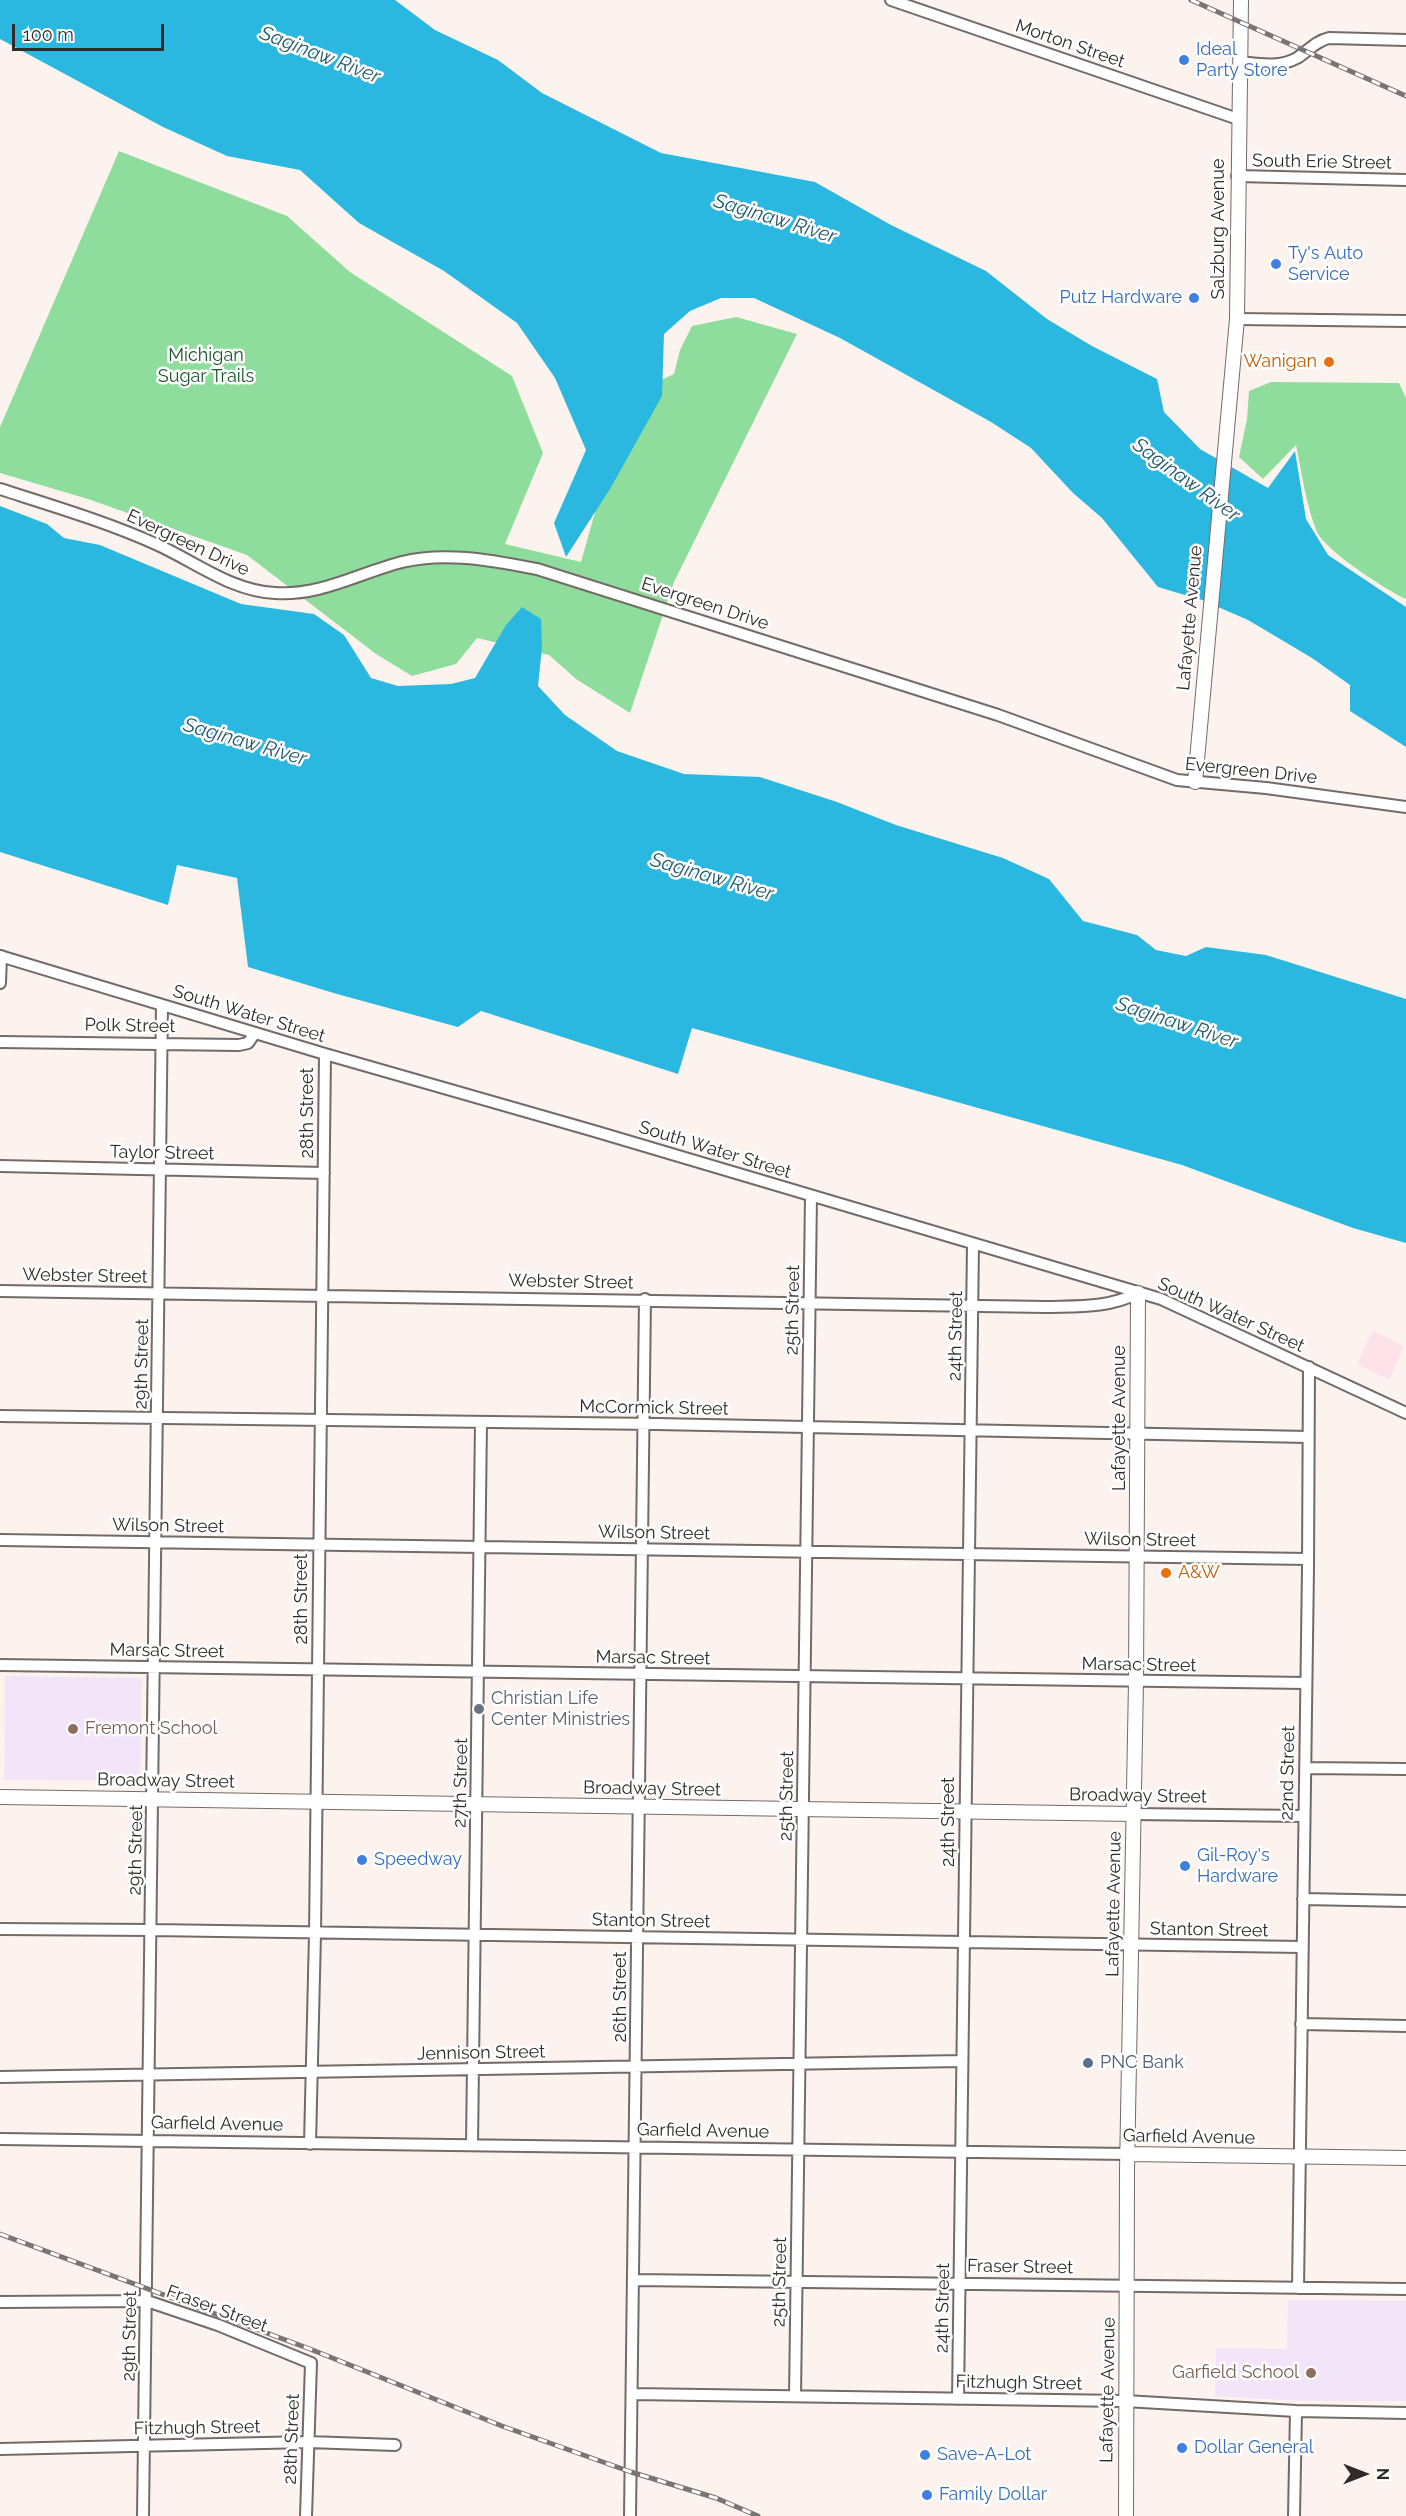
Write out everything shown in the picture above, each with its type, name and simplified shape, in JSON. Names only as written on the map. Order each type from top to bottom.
[{"type":"main road","name":"Salzburg Avenue","points":[[1223,457],[1232,389],[1237,318],[1241,0]]},
{"type":"main road","name":"Lafayette Avenue","points":[[1195,782],[1223,457]]},
{"type":"main road","name":"Lafayette Avenue","points":[[1126,2516],[1125,2401],[1136,1682],[1138,1293]]},
{"type":"main road","name":"Broadway Street","points":[[0,1797],[1133,1814]]},
{"type":"main road","name":"Garfield Avenue","points":[[1128,2154],[1406,2158]]},
{"type":"street","name":"Morton Street","points":[[891,0],[1238,119]]},
{"type":"street","points":[[1240,62],[1287,63],[1320,40],[1329,38],[1406,40]]},
{"type":"street","name":"South Erie Street","points":[[1238,176],[1406,180]]},
{"type":"street","points":[[1237,318],[1406,321]]},
{"type":"street","name":"Evergreen Drive","points":[[0,489],[98,520],[159,546],[218,577],[248,589],[297,594],[335,586],[403,562],[438,557],[490,560],[537,569],[998,715],[1177,780],[1266,788],[1406,807]]},
{"type":"street","points":[[0,956],[0,983]]},
{"type":"street","name":"South Water Street","points":[[0,956],[325,1054],[1161,1299],[1406,1413]]},
{"type":"street","name":"29th Street","points":[[144,2516],[155,1543],[162,1169],[162,1005]]},
{"type":"street","name":"Polk Street","points":[[0,1042],[239,1045],[248,1043],[255,1033]]},
{"type":"street","name":"28th Street","points":[[310,2144],[315,1934],[325,1054]]},
{"type":"street","name":"Taylor Street","points":[[0,1166],[324,1173]]},
{"type":"street","name":"25th Street","points":[[795,2396],[811,1196]]},
{"type":"street","name":"24th Street","points":[[958,2399],[973,1245]]},
{"type":"street","name":"Webster Street","points":[[0,1291],[1090,1306],[1125,1300],[1138,1293]]},
{"type":"street","name":"26th Street","points":[[630,2516],[645,1299]]},
{"type":"street","name":"22nd Street","points":[[1298,2288],[1309,1367]]},
{"type":"street","name":"McCormick Street","points":[[0,1416],[645,1424],[1308,1437]]},
{"type":"street","name":"27th Street","points":[[472,2145],[481,1422]]},
{"type":"street","name":"Wilson Street","points":[[0,1540],[1308,1559]]},
{"type":"street","name":"Marsac Street","points":[[0,1665],[1306,1683]]},
{"type":"street","points":[[1305,1768],[1406,1769]]},
{"type":"street","name":"Broadway Street","points":[[1133,1814],[1304,1815]]},
{"type":"street","points":[[1303,1899],[1406,1900]]},
{"type":"street","name":"Stanton Street","points":[[0,1929],[1302,1947]]},
{"type":"street","points":[[1301,2024],[1406,2026]]},
{"type":"street","name":"Jennison Street","points":[[0,2077],[962,2061]]},
{"type":"street","name":"Garfield Avenue","points":[[0,2139],[1128,2154]]},
{"type":"street","name":"Fraser Street","points":[[634,2280],[1406,2289]]},
{"type":"street","name":"Fraser Street","points":[[0,2302],[147,2301],[218,2325],[310,2363]]},
{"type":"street","name":"28th Street","points":[[306,2516],[310,2363]]},
{"type":"street","name":"Fitzhugh Street","points":[[632,2394],[1125,2401],[1296,2411],[1406,2414]]},
{"type":"street","points":[[1294,2516],[1296,2411]]},
{"type":"street","name":"Fitzhugh Street","points":[[0,2449],[308,2442],[395,2445]]},
{"type":"shaded area","points":[[1373,1330],[1404,1346],[1389,1380],[1357,1364]]},
{"type":"shaded area","name":"Fremont School","points":[[5,1676],[142,1678],[140,1781],[4,1780]]},
{"type":"shaded area","name":"Garfield School","points":[[1288,2300],[1406,2301],[1406,2401],[1303,2401],[1215,2396],[1216,2348],[1287,2349]]},
{"type":"green space","name":"Michigan Sugar Trails","points":[[119,151],[287,216],[350,272],[512,376],[543,453],[505,544],[581,562],[628,396],[674,374],[680,350],[692,326],[736,317],[797,334],[674,582],[630,713],[576,679],[549,655],[477,638],[456,664],[412,676],[376,654],[247,555],[88,499],[0,473],[0,427]]},
{"type":"green space","points":[[1271,382],[1399,383],[1406,398],[1406,599],[1357,569],[1332,549],[1317,532],[1310,511],[1296,445],[1263,479],[1239,457],[1247,419],[1249,391]]},
{"type":"water","name":"Saginaw River","points":[[0,0],[395,0],[435,30],[498,60],[542,93],[661,153],[815,182],[891,225],[986,271],[1047,319],[1092,346],[1157,379],[1164,412],[1200,449],[1268,488],[1295,451],[1306,519],[1328,555],[1406,607],[1406,747],[1350,711],[1350,685],[1312,658],[1248,620],[1202,600],[1158,587],[1102,518],[1073,493],[1031,448],[991,422],[840,338],[754,298],[721,298],[690,311],[664,334],[662,396],[610,489],[566,557],[554,523],[586,450],[555,378],[517,323],[444,271],[359,223],[300,170],[227,156],[163,127],[0,39]]},
{"type":"water","name":"Saginaw River","points":[[0,506],[47,524],[64,538],[100,545],[241,604],[314,614],[344,635],[371,678],[398,686],[451,684],[475,678],[506,625],[522,607],[541,619],[542,647],[538,686],[565,715],[617,751],[684,774],[760,777],[837,802],[896,825],[1003,858],[1049,879],[1083,921],[1137,935],[1156,950],[1186,956],[1206,947],[1266,955],[1406,999],[1406,1243],[1353,1228],[1182,1165],[692,1028],[678,1074],[481,1011],[458,1027],[337,994],[248,967],[237,878],[177,865],[168,905],[0,852]]},
{"type":"railway","points":[[1191,0],[1406,96]]},
{"type":"railway","points":[[0,2234],[310,2349],[502,2426],[631,2472],[716,2498],[758,2516]]},
{"type":"place","name":"Ideal Party Store","points":[[1184,60]]},
{"type":"place","name":"Ty's Auto Service","points":[[1276,264]]},
{"type":"place","name":"Putz Hardware","points":[[1194,298]]},
{"type":"place","name":"Wanigan","points":[[1329,362]]},
{"type":"place","name":"A&W","points":[[1166,1573]]},
{"type":"place","name":"Christian Life Center Ministries","points":[[479,1709]]},
{"type":"place","name":"Fremont School","points":[[73,1729]]},
{"type":"place","name":"Speedway","points":[[362,1860]]},
{"type":"place","name":"Gil-Roy's Hardware","points":[[1185,1866]]},
{"type":"place","name":"PNC Bank","points":[[1088,2063]]},
{"type":"place","name":"Garfield School","points":[[1311,2373]]},
{"type":"place","name":"Dollar General","points":[[1182,2448]]},
{"type":"place","name":"Save-A-Lot","points":[[925,2455]]},
{"type":"place","name":"Family Dollar","points":[[927,2495]]}]
